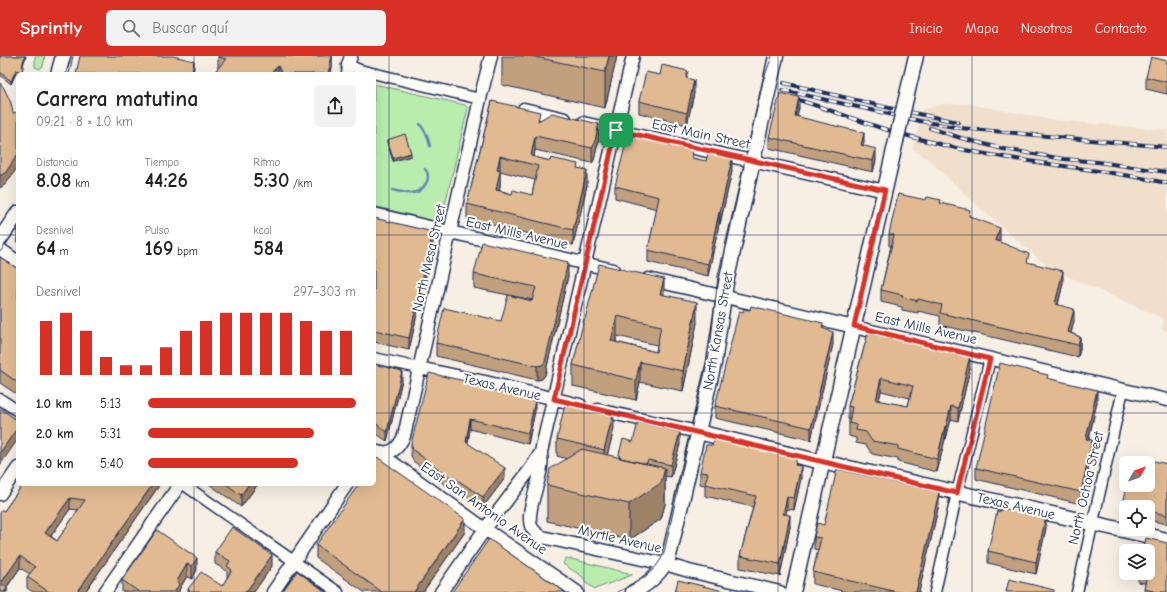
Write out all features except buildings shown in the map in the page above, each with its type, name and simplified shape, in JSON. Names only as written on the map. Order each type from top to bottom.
[{"type":"main road","points":[[59,72],[63,56]]},
{"type":"main road","name":"North Kansas Street","points":[[633,592],[650,582],[659,573],[669,556],[717,346],[724,297],[739,220],[776,56]]},
{"type":"main road","points":[[793,592],[916,56]]},
{"type":"main road","points":[[0,238],[16,216]]},
{"type":"main road","name":"Texas Avenue","points":[[698,432],[957,493],[1167,540]]},
{"type":"street","name":"North Mesa Street","points":[[376,452],[396,449],[402,441],[450,232],[486,100],[491,56]]},
{"type":"street","points":[[441,592],[485,529],[532,467],[541,452],[633,56]]},
{"type":"street","points":[[348,65],[368,72]]},
{"type":"street","points":[[376,74],[486,100]]},
{"type":"street","name":"East Main Street","points":[[514,107],[885,190]]},
{"type":"street","name":"East Mills Avenue","points":[[376,213],[724,297],[1167,400]]},
{"type":"street","points":[[0,249],[16,261]]},
{"type":"street","name":"Texas Avenue","points":[[376,358],[485,382],[637,419],[698,432]]},
{"type":"street","points":[[935,592],[957,493],[990,359]]},
{"type":"street","name":"North Ochoa Street","points":[[1077,592],[1123,390]]},
{"type":"street","points":[[0,399],[16,410]]},
{"type":"street","name":"East San Antonio Avenue","points":[[376,452],[577,592]]},
{"type":"street","name":"Myrtle Avenue","points":[[541,452],[542,460],[530,516],[531,526],[534,531],[542,536],[780,592]]},
{"type":"street","points":[[0,494],[16,471]]},
{"type":"street","points":[[105,592],[181,486]]},
{"type":"street","points":[[185,486],[338,592]]},
{"type":"street","points":[[273,592],[346,486]]},
{"type":"shaded area","points":[[943,104],[969,104],[1053,120],[1167,130],[1167,331],[1162,330],[1164,319],[1071,278],[1045,264],[982,210],[929,160],[913,149],[922,110]]},
{"type":"green space","points":[[35,56],[45,56],[43,66],[40,69],[35,67]]},
{"type":"green space","points":[[376,84],[465,105],[468,108],[442,217],[439,220],[433,221],[376,207]]},
{"type":"green space","points":[[567,558],[632,575],[595,589],[586,583],[583,577],[563,564]]},
{"type":"waterway","points":[[420,124],[427,135],[430,146]]},
{"type":"waterway","points":[[392,190],[404,193],[416,192],[420,190],[426,184],[428,176],[425,169]]},
{"type":"tram line","points":[[69,72],[73,56]]},
{"type":"tram line","points":[[617,592],[645,577],[656,567],[664,553],[710,350],[718,276],[763,81],[772,56]]},
{"type":"tram line","points":[[0,252],[16,229]]},
{"type":"railway","points":[[784,83],[889,108],[958,122]]},
{"type":"railway","points":[[782,90],[920,121],[960,128],[1167,147]]},
{"type":"railway","points":[[789,97],[881,128],[960,149],[1012,159],[1116,173],[1167,183]]},
{"type":"railway","points":[[930,128],[1003,149],[1064,159],[1098,162],[1167,172]]},
{"type":"route","points":[[616,130],[885,190],[854,326],[865,330],[990,359],[957,493],[554,399],[616,130]]}]
